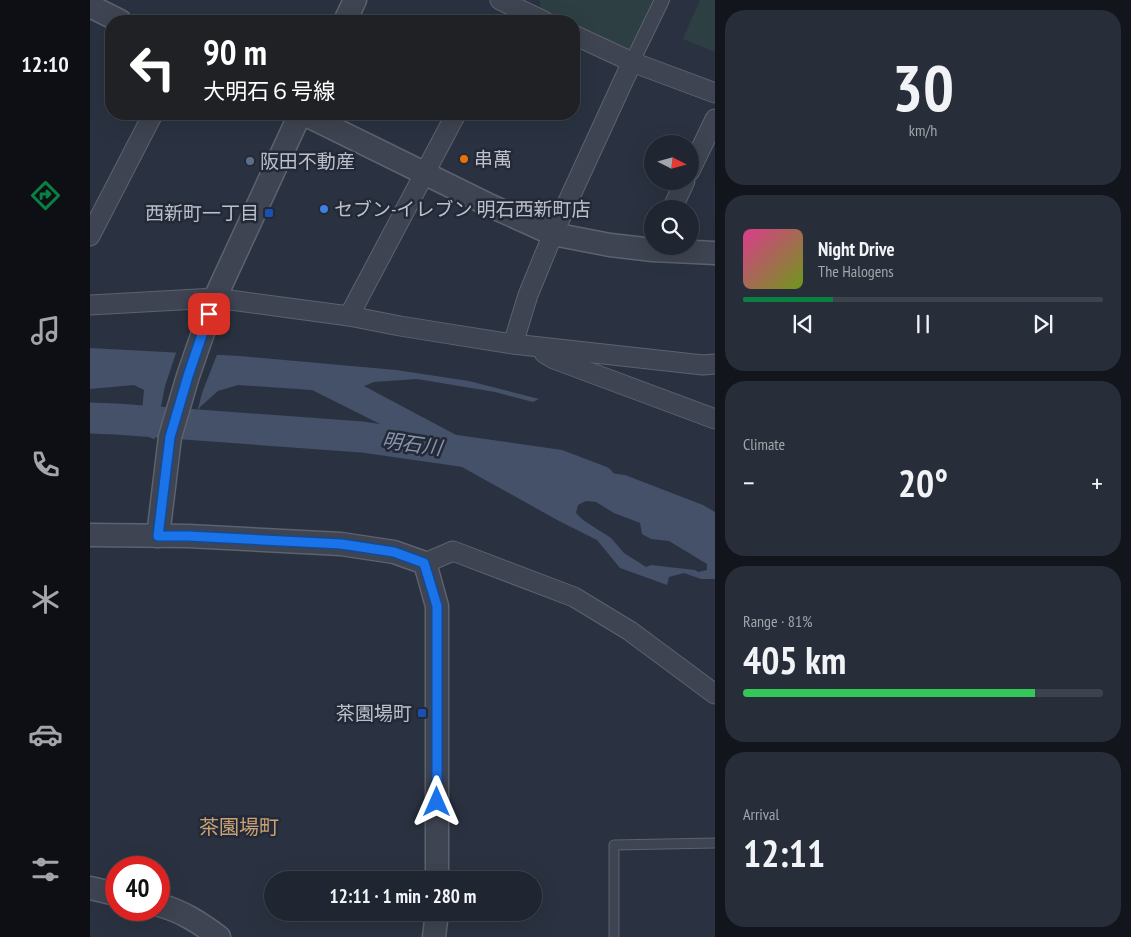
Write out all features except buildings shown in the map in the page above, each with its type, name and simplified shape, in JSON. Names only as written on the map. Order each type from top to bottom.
[{"type":"street","points":[[348,15],[356,0]]},
{"type":"street","points":[[513,344],[528,295],[553,234],[662,0]]},
{"type":"street","points":[[512,8],[529,15]]},
{"type":"street","points":[[92,12],[105,16]]},
{"type":"street","points":[[580,38],[632,62],[715,93]]},
{"type":"street","points":[[699,152],[715,119]]},
{"type":"street","points":[[90,236],[150,120]]},
{"type":"street","points":[[159,527],[170,437],[212,306],[299,120]]},
{"type":"street","points":[[314,120],[553,234],[610,245],[644,247]]},
{"type":"street","points":[[349,316],[453,120]]},
{"type":"street","points":[[699,252],[715,253]]},
{"type":"street","points":[[90,305],[212,306],[349,316],[513,344],[704,365],[715,364]]},
{"type":"street","points":[[533,346],[554,359],[715,419]]},
{"type":"street","points":[[90,535],[159,527],[188,536],[341,544],[394,552],[424,563],[452,551],[574,597],[630,631],[715,694]]},
{"type":"street","points":[[424,563],[437,606],[437,871]]},
{"type":"street","points":[[90,888],[105,891]]},
{"type":"street","points":[[170,908],[198,922],[218,937]]},
{"type":"street","points":[[434,937],[436,921]]},
{"type":"lane","points":[[614,937],[614,845],[715,843]]},
{"type":"shaded area","points":[[540,0],[655,0],[630,53],[580,29],[580,15],[550,15],[540,10]]},
{"type":"shaded area","points":[[700,0],[715,0],[715,52],[683,39]]},
{"type":"water","points":[[90,348],[240,356],[396,370],[469,381],[539,399],[533,402],[495,392],[417,379],[374,382],[364,386],[458,436],[495,462],[510,459],[625,475],[703,505],[715,512],[715,579],[701,579],[684,573],[669,577],[667,585],[620,568],[597,540],[426,447],[312,390],[238,385],[218,391],[200,407],[184,432],[167,445],[140,433],[144,390],[134,385],[90,389]],"holes":[[[586,501],[596,502],[614,513],[640,523],[642,534],[651,539],[669,541],[707,564],[707,570],[698,572],[695,570],[651,565],[646,567],[624,553],[611,538],[583,520],[576,513],[578,505]]]},
{"type":"pier","points":[[177,350],[218,352],[202,393],[196,417],[178,443],[166,447],[154,442],[165,386]]},
{"type":"waterway","name":"明石川","points":[[90,418],[362,437],[558,465],[600,481]]},
{"type":"place","name":"串萬","points":[[464,159]]},
{"type":"place","name":"阪田不動産","points":[[250,161]]},
{"type":"place","name":"セブン-イレブン 明石西新町店","points":[[324,209]]},
{"type":"place","name":"西新町一丁目","points":[[269,213]]},
{"type":"place","name":"茶園場町","points":[[422,713]]},
{"type":"district","name":"茶園場町","points":[[239,827]]},
{"type":"route","points":[[209,314],[170,437],[158,536],[341,544],[394,552],[424,563],[437,606],[437,802]]}]
